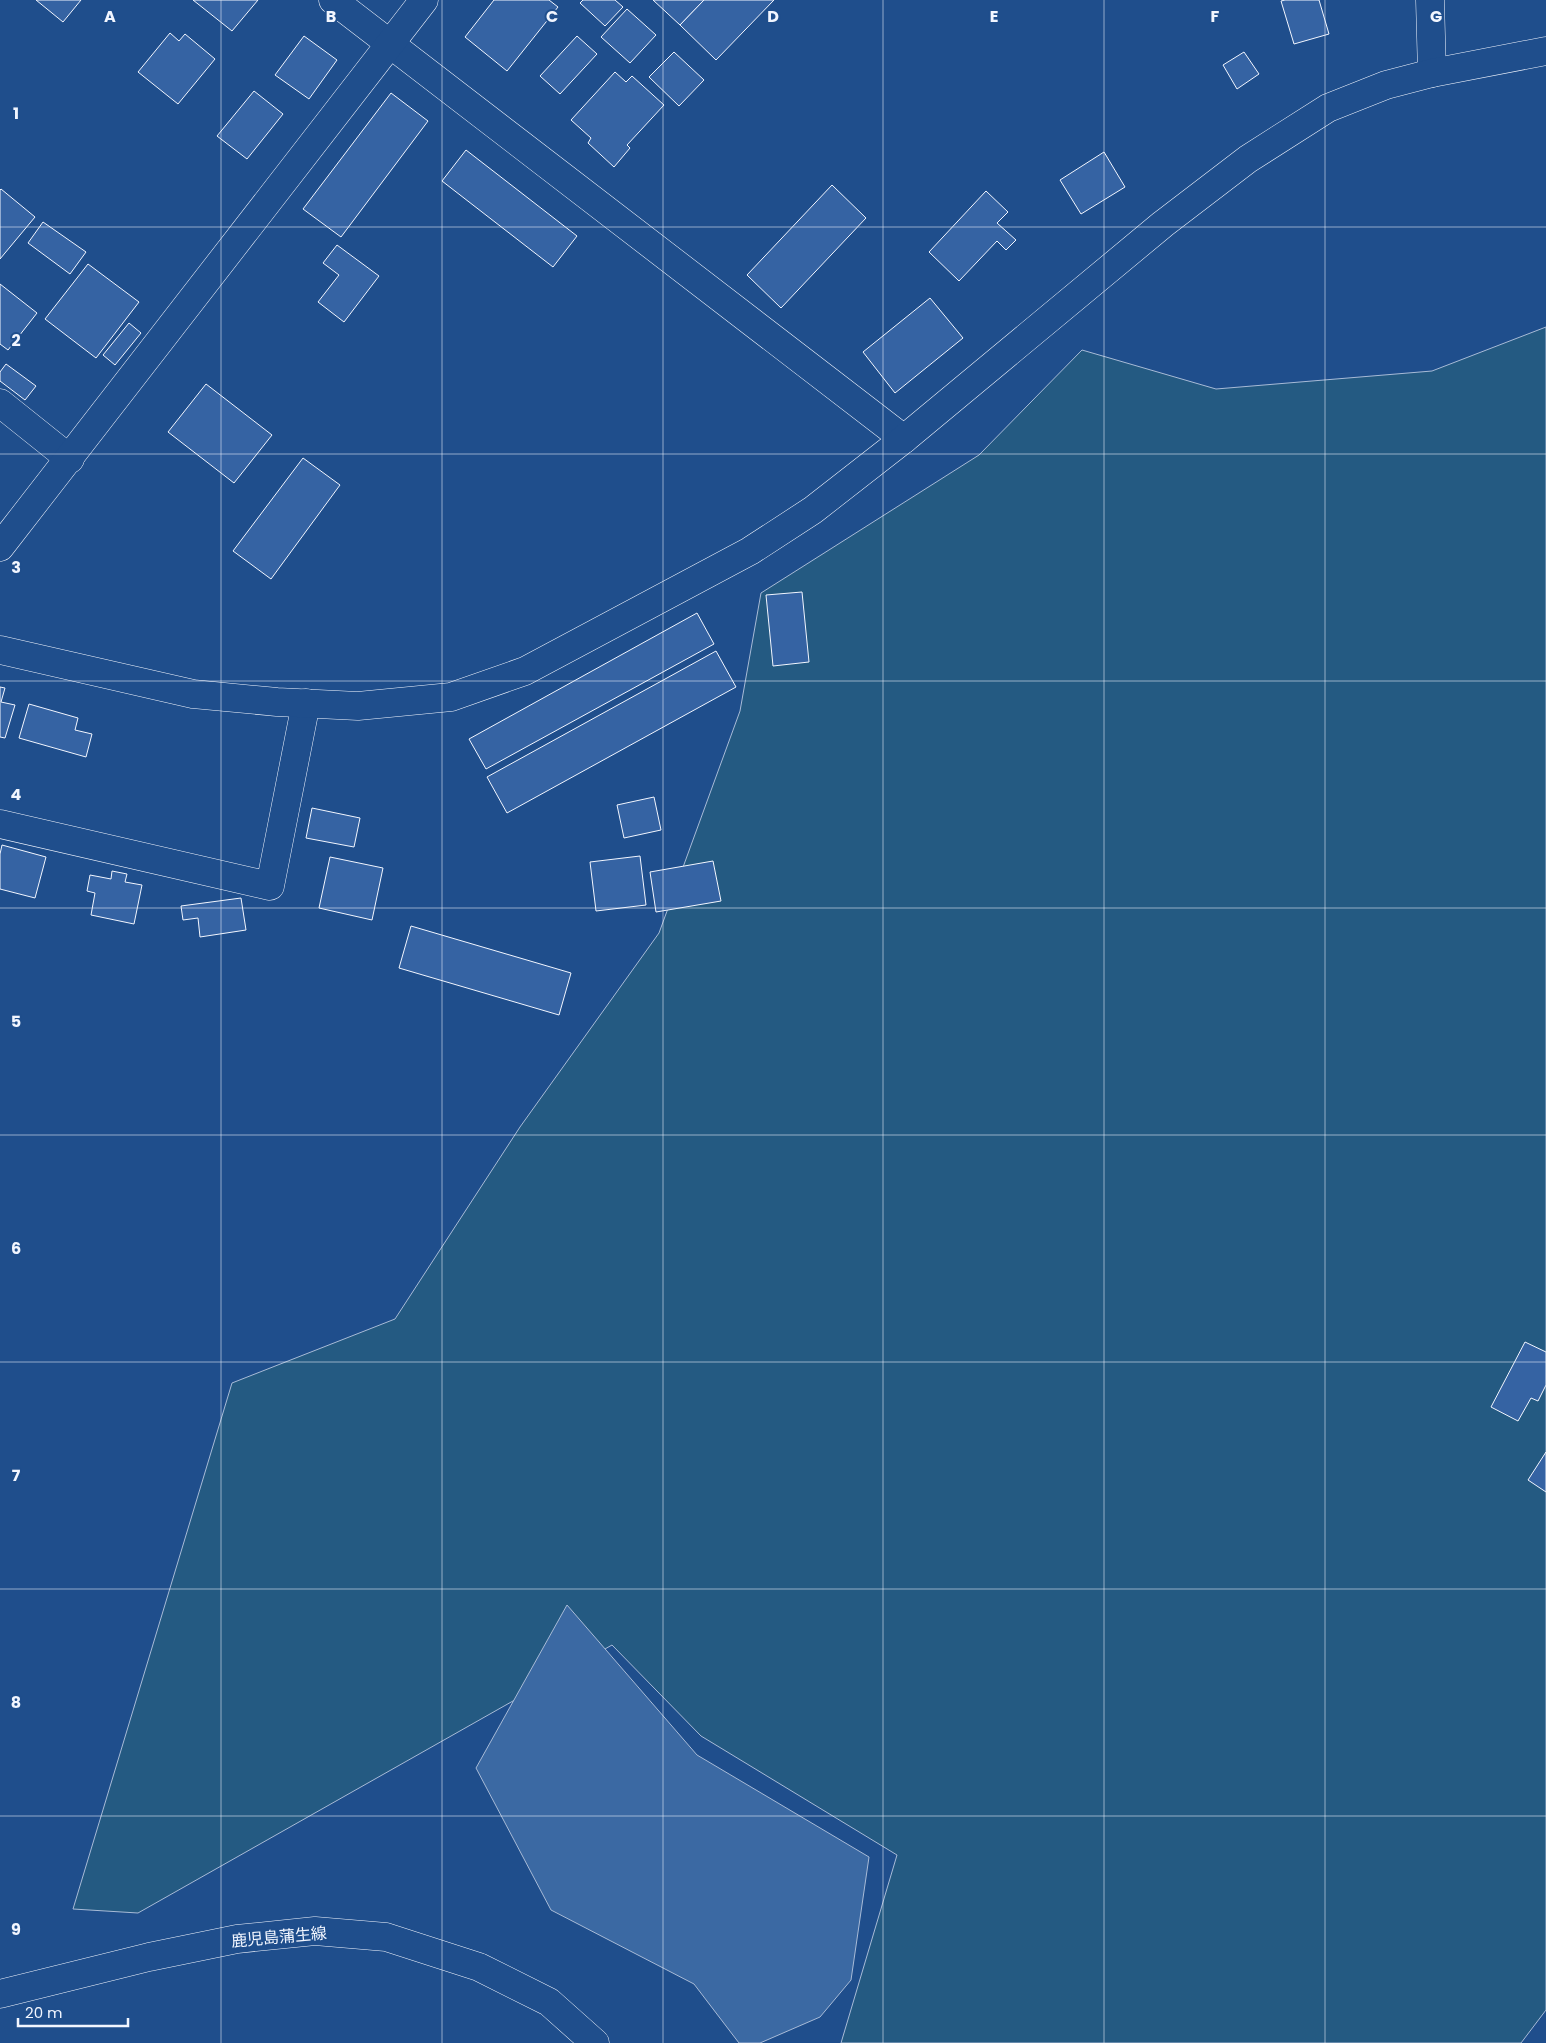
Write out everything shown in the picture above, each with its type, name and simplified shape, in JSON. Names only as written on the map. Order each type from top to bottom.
[{"type":"street","points":[[332,0],[904,439]]},
{"type":"street","points":[[0,547],[424,0]]},
{"type":"street","points":[[1430,0],[1432,73]]},
{"type":"street","points":[[0,650],[193,694],[358,706],[451,697],[525,671],[750,551],[813,510],[904,439],[1162,224],[1248,159],[1328,108],[1386,85],[1432,73],[1546,50]]},
{"type":"street","points":[[0,403],[70,459]]},
{"type":"street","points":[[0,824],[270,886],[306,703]]},
{"type":"street","name":"鹿児島蒲生線","points":[[0,1994],[149,1957],[236,1939],[315,1931],[386,1937],[479,1967],[549,2002],[595,2043]]},
{"type":"shaded area","points":[[1546,327],[1546,2010],[1521,2043],[841,2043],[897,1855],[701,1736],[612,1645],[138,1913],[73,1909],[232,1383],[395,1319],[520,1127],[659,933],[740,711],[761,593],[979,455],[1082,350],[1216,389],[1432,371]]},
{"type":"shaded area","points":[[567,1605],[697,1755],[869,1857],[851,1980],[820,2017],[760,2043],[739,2043],[694,1984],[551,1910],[476,1768]]},
{"type":"building","points":[[36,0],[81,0],[63,22]]},
{"type":"building","points":[[193,0],[258,0],[232,31]]},
{"type":"building","points":[[494,0],[549,0],[558,7],[507,71],[465,37]]},
{"type":"building","points":[[583,0],[615,0],[623,7],[605,26],[580,3]]},
{"type":"building","points":[[653,0],[704,0],[680,25]]},
{"type":"building","points":[[704,0],[774,0],[716,60],[680,25]]},
{"type":"building","points":[[1319,0],[1329,34],[1294,44],[1281,1]]},
{"type":"building","points":[[627,9],[656,35],[630,63],[601,37]]},
{"type":"building","points":[[170,33],[179,41],[185,34],[215,59],[178,104],[138,72]]},
{"type":"building","points":[[304,36],[337,60],[309,99],[275,75]]},
{"type":"building","points":[[577,36],[597,54],[560,94],[540,76]]},
{"type":"building","points":[[674,52],[704,80],[679,106],[649,77]]},
{"type":"building","points":[[1244,52],[1259,74],[1237,89],[1223,65]]},
{"type":"building","points":[[615,72],[626,82],[632,76],[664,105],[627,145],[630,148],[614,167],[588,143],[591,138],[571,120]]},
{"type":"building","points":[[254,91],[283,114],[247,159],[217,136]]},
{"type":"building","points":[[391,93],[428,121],[341,237],[303,209]]},
{"type":"building","points":[[466,150],[577,236],[553,267],[442,181]]},
{"type":"building","points":[[1104,152],[1125,187],[1081,214],[1060,180]]},
{"type":"building","points":[[832,185],[866,218],[781,308],[747,275]]},
{"type":"building","points":[[0,190],[35,217],[0,259]]},
{"type":"building","points":[[986,191],[1008,212],[997,223],[1016,240],[1006,250],[997,241],[959,281],[929,252]]},
{"type":"building","points":[[43,222],[86,252],[70,274],[28,243]]},
{"type":"building","points":[[337,245],[379,276],[344,322],[318,302],[339,275],[323,263]]},
{"type":"building","points":[[88,264],[139,302],[96,358],[45,319]]},
{"type":"building","points":[[0,284],[37,313],[8,350],[0,344]]},
{"type":"building","points":[[930,298],[963,338],[895,393],[863,352]]},
{"type":"building","points":[[129,323],[141,333],[115,365],[103,355]]},
{"type":"building","points":[[6,364],[36,386],[25,400],[0,381],[0,372]]},
{"type":"building","points":[[206,384],[272,435],[234,483],[168,432]]},
{"type":"building","points":[[303,458],[340,485],[271,579],[233,551]]},
{"type":"building","points":[[802,592],[809,662],[773,666],[766,595]]},
{"type":"building","points":[[697,613],[714,644],[486,769],[469,739]]},
{"type":"building","points":[[716,651],[736,687],[507,813],[487,777]]},
{"type":"building","points":[[0,687],[5,688],[1,702],[15,705],[5,738],[0,737]]},
{"type":"building","points":[[29,704],[78,718],[75,730],[92,734],[86,757],[19,738]]},
{"type":"building","points":[[654,797],[661,830],[624,838],[617,805]]},
{"type":"building","points":[[312,808],[360,818],[354,847],[306,838]]},
{"type":"building","points":[[2,845],[46,857],[35,898],[0,889],[0,854]]},
{"type":"building","points":[[640,856],[646,905],[596,911],[590,862]]},
{"type":"building","points":[[330,857],[383,868],[372,920],[319,908]]},
{"type":"building","points":[[713,861],[721,901],[656,912],[650,872]]},
{"type":"building","points":[[112,871],[127,874],[125,882],[142,885],[134,924],[91,915],[95,893],[87,891],[90,875],[111,879]]},
{"type":"building","points":[[241,898],[246,930],[200,937],[198,918],[183,920],[181,906]]},
{"type":"building","points":[[411,926],[571,973],[559,1015],[399,968]]},
{"type":"building","points":[[1525,1342],[1546,1352],[1546,1385],[1538,1401],[1531,1398],[1518,1421],[1491,1407]]},
{"type":"building","points":[[1546,1452],[1546,1492],[1528,1480]]}]
